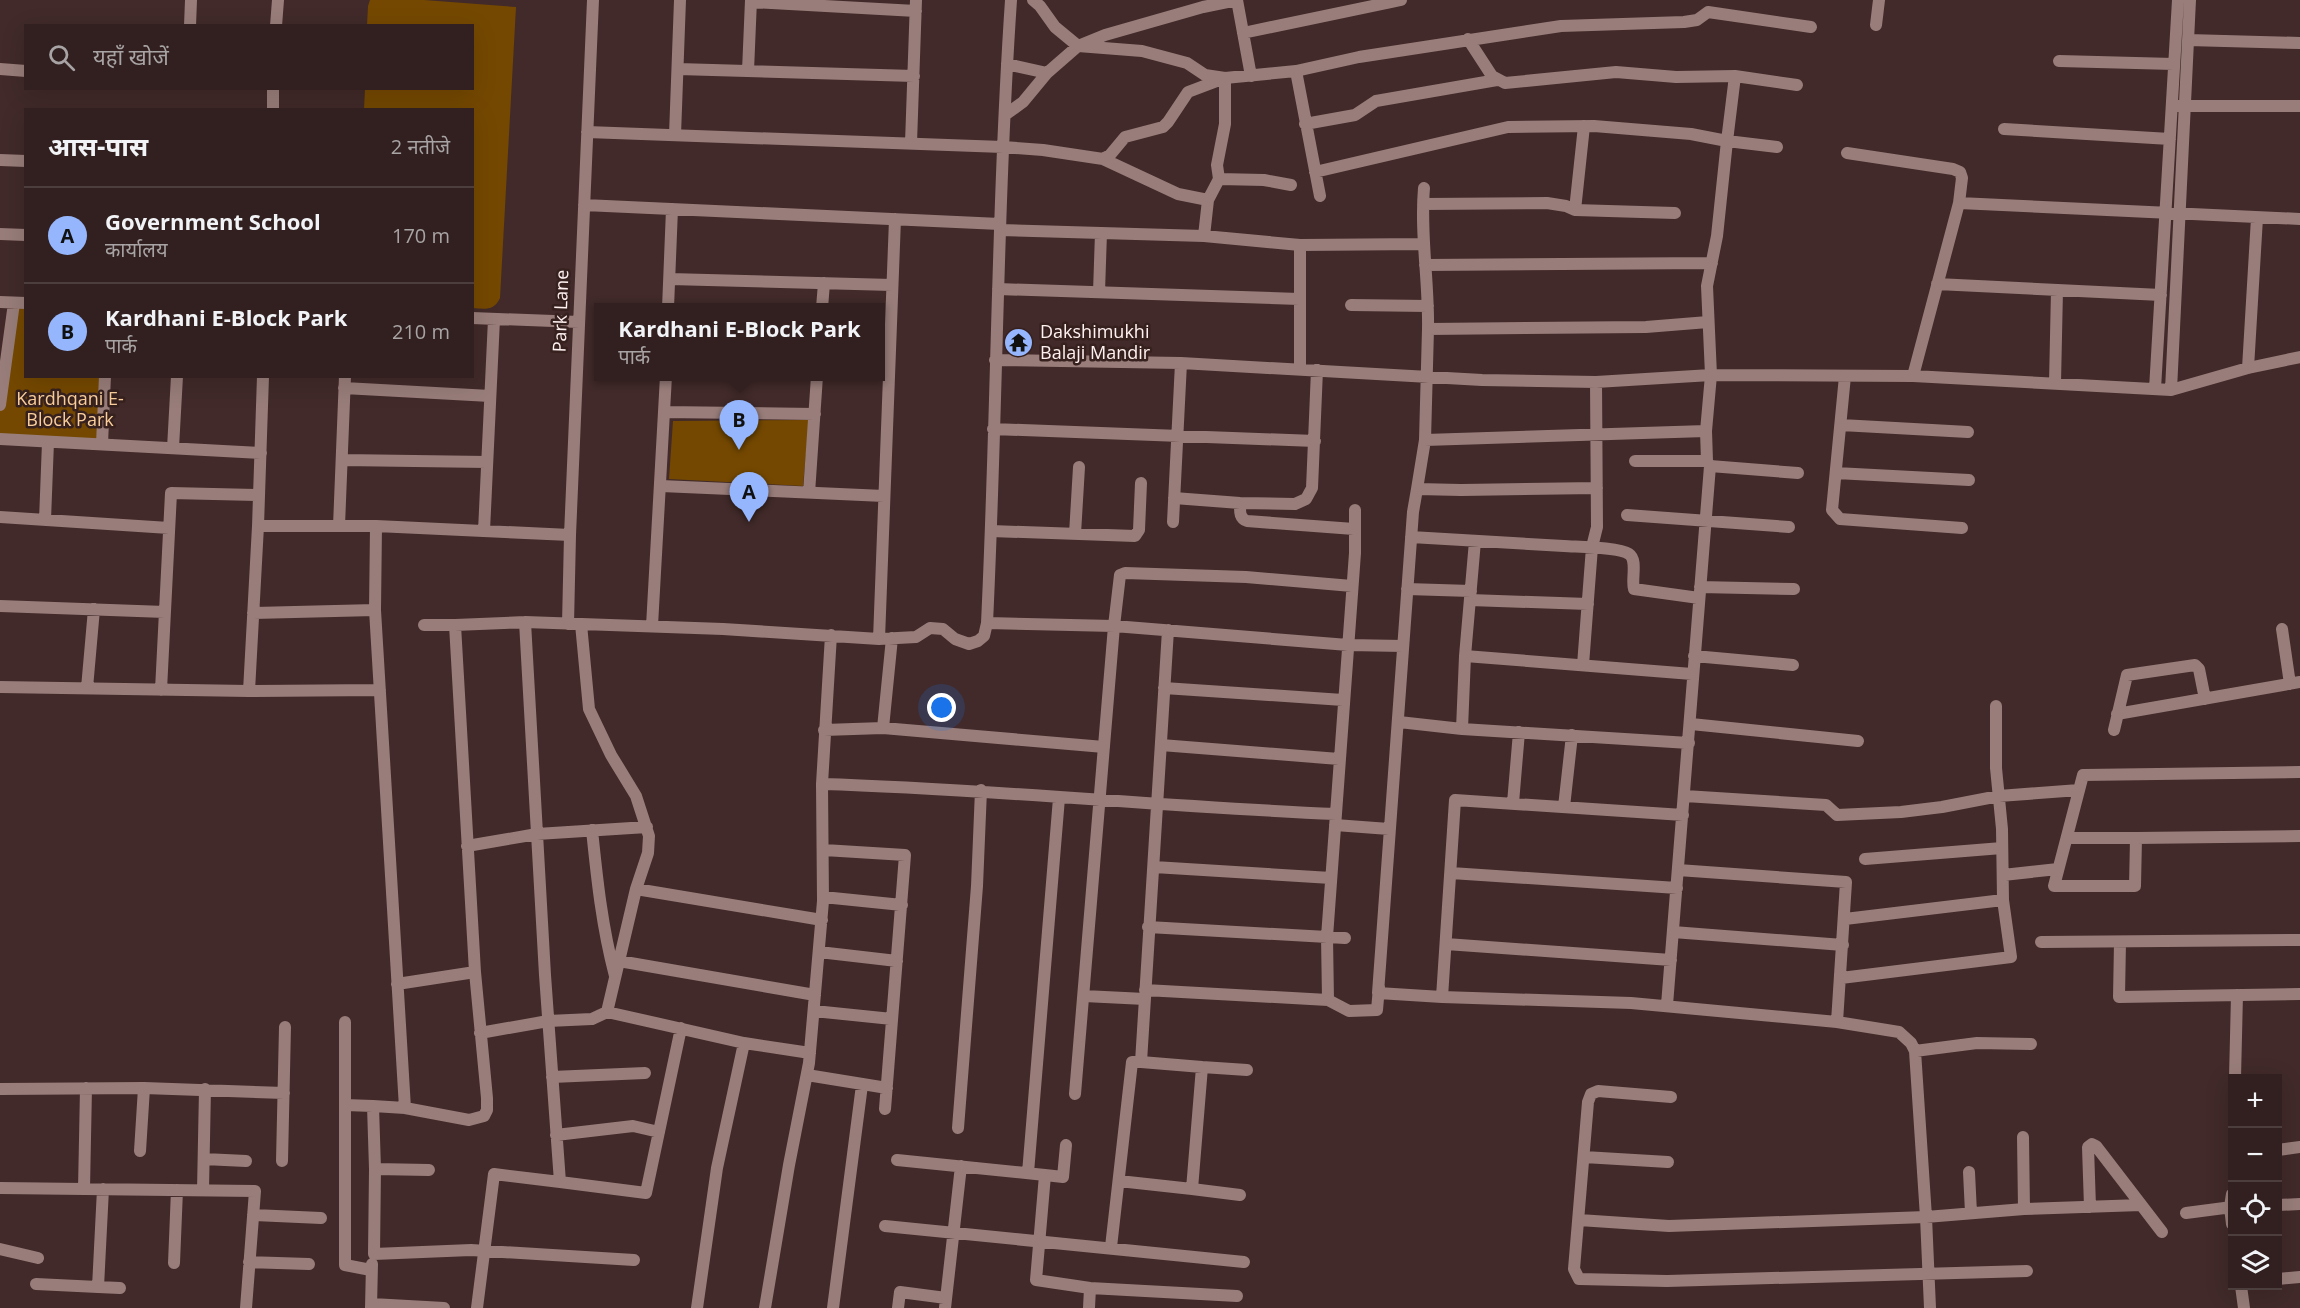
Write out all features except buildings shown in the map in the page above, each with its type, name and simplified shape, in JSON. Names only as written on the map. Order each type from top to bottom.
[{"type":"street","points":[[190,24],[191,0]]},
{"type":"street","points":[[276,24],[278,0]]},
{"type":"street","name":"Park Lane","points":[[568,624],[593,0]]},
{"type":"street","points":[[675,135],[680,0]]},
{"type":"street","points":[[424,625],[455,626],[525,622],[831,634],[885,639],[916,637],[930,628],[943,629],[955,639],[969,644],[984,636],[987,623],[991,531],[1003,147],[1011,0]]},
{"type":"street","points":[[1033,0],[1055,27],[1078,46],[1143,51],[1187,63],[1205,75],[1225,78],[1296,71],[1359,57],[1561,26],[1684,22],[1697,20],[1708,12],[1810,27]]},
{"type":"street","points":[[1005,116],[1023,102],[1047,73],[1078,46],[1104,35],[1203,7],[1237,0],[1251,76]]},
{"type":"street","points":[[1243,33],[1387,1],[1401,0]]},
{"type":"street","points":[[1876,25],[1879,0]]},
{"type":"street","points":[[2155,389],[2178,0]]},
{"type":"street","points":[[2171,390],[2190,0]]},
{"type":"street","points":[[748,71],[751,1],[916,5],[911,143]]},
{"type":"street","points":[[1468,39],[1489,73],[1505,83],[1616,72],[1676,77],[1736,76],[1797,85]]},
{"type":"street","points":[[2188,40],[2300,43]]},
{"type":"street","points":[[2059,61],[2174,64]]},
{"type":"street","points":[[1007,64],[1047,73]]},
{"type":"street","points":[[0,69],[24,71]]},
{"type":"street","points":[[678,69],[914,76]]},
{"type":"street","points":[[1296,71],[1320,196]]},
{"type":"street","points":[[1667,1005],[1706,520],[1709,463],[1706,431],[1711,375],[1707,286],[1717,236],[1736,76]]},
{"type":"street","points":[[1104,159],[1110,156],[1125,137],[1163,127],[1188,92],[1225,78]]},
{"type":"street","points":[[1204,236],[1208,200],[1218,178],[1225,124],[1225,78]]},
{"type":"street","points":[[1305,124],[1355,115],[1376,101],[1497,80]]},
{"type":"street","points":[[273,90],[273,108]]},
{"type":"street","points":[[2172,106],[2300,106]]},
{"type":"street","points":[[1315,172],[1508,127],[1584,126],[1691,134],[1777,147]]},
{"type":"street","points":[[1575,210],[1584,126]]},
{"type":"street","points":[[2004,129],[2170,139]]},
{"type":"street","points":[[587,132],[1043,150],[1104,159],[1178,194],[1208,200]]},
{"type":"street","points":[[1847,153],[1953,169],[1960,172],[1962,178],[1959,203],[1913,376]]},
{"type":"street","points":[[0,160],[24,161]]},
{"type":"street","points":[[1218,178],[1264,180],[1291,185]]},
{"type":"street","points":[[1084,996],[1145,995],[1328,1000],[1349,1011],[1377,1010],[1411,537],[1425,440],[1428,306],[1423,244],[1424,188]]},
{"type":"street","points":[[1959,203],[2300,219]]},
{"type":"street","points":[[1423,204],[1547,204],[1566,206],[1575,210],[1675,213]]},
{"type":"street","points":[[584,205],[894,219],[1101,233],[1204,236],[1300,245],[1423,244]]},
{"type":"street","points":[[668,303],[672,209]]},
{"type":"street","points":[[2248,368],[2257,218]]},
{"type":"street","points":[[883,728],[884,496],[894,219]]},
{"type":"street","points":[[1099,292],[1101,233]]},
{"type":"street","points":[[0,234],[24,235]]},
{"type":"street","points":[[1300,245],[1300,368]]},
{"type":"street","points":[[1425,265],[1712,263]]},
{"type":"street","points":[[669,279],[892,285]]},
{"type":"street","points":[[822,303],[824,283]]},
{"type":"street","points":[[1937,284],[2161,296]]},
{"type":"street","points":[[998,289],[1299,299]]},
{"type":"street","points":[[2055,383],[2057,290]]},
{"type":"street","points":[[0,302],[20,303],[0,405]]},
{"type":"street","points":[[1350,305],[1428,306]]},
{"type":"street","points":[[474,318],[579,322]]},
{"type":"street","points":[[484,531],[494,319]]},
{"type":"street","points":[[1428,329],[1646,327],[1708,322]]},
{"type":"street","points":[[995,360],[1181,363],[1300,368],[1427,378],[1596,382],[1711,375],[1913,376],[2171,390],[2248,368],[2300,357]]},
{"type":"street","points":[[1173,522],[1181,363]]},
{"type":"street","points":[[1174,498],[1295,504],[1306,499],[1312,488],[1317,370]]},
{"type":"street","points":[[1845,376],[1832,510],[1840,519],[1962,528]]},
{"type":"street","points":[[102,444],[105,378]]},
{"type":"street","points":[[173,448],[177,378]]},
{"type":"street","points":[[249,692],[263,378]]},
{"type":"street","points":[[652,626],[666,381]]},
{"type":"street","points":[[809,493],[817,381]]},
{"type":"street","points":[[339,526],[344,382],[490,396]]},
{"type":"street","points":[[1583,665],[1592,547],[1597,527],[1596,382]]},
{"type":"street","points":[[664,412],[815,414]]},
{"type":"street","points":[[1840,424],[1968,432]]},
{"type":"street","points":[[993,429],[1315,441]]},
{"type":"street","points":[[1425,440],[1706,431]]},
{"type":"street","points":[[0,439],[261,453]]},
{"type":"street","points":[[45,520],[48,442]]},
{"type":"street","points":[[342,460],[487,462]]},
{"type":"street","points":[[1635,461],[1709,463],[1798,473]]},
{"type":"street","points":[[1075,534],[1079,467]]},
{"type":"street","points":[[1836,473],[1969,480]]},
{"type":"street","points":[[991,531],[1135,536],[1138,534],[1141,483]]},
{"type":"street","points":[[661,486],[884,496]]},
{"type":"street","points":[[1417,489],[1597,488]]},
{"type":"street","points":[[162,690],[171,493],[259,495]]},
{"type":"street","points":[[1240,503],[1240,515],[1247,521],[1354,530]]},
{"type":"street","points":[[1328,1000],[1327,938],[1352,586],[1355,510]]},
{"type":"street","points":[[1627,515],[1790,527]]},
{"type":"street","points":[[0,517],[169,528]]},
{"type":"street","points":[[258,526],[376,526],[570,535]]},
{"type":"street","points":[[376,526],[375,610],[405,1108]]},
{"type":"street","points":[[1411,537],[1592,547],[1627,553],[1632,556],[1634,589],[1699,592],[1794,589]]},
{"type":"street","points":[[1462,729],[1465,656],[1476,541]]},
{"type":"street","points":[[1075,1094],[1113,626],[1120,575],[1125,573],[1246,577],[1352,586]]},
{"type":"street","points":[[1407,589],[1588,604]]},
{"type":"street","points":[[0,606],[165,612]]},
{"type":"street","points":[[87,688],[94,609]]},
{"type":"street","points":[[253,613],[375,610]]},
{"type":"street","points":[[525,622],[548,1021],[560,1182]]},
{"type":"street","points":[[987,623],[1113,626],[1348,645],[1403,646]]},
{"type":"street","points":[[581,624],[589,709],[611,755],[636,796],[647,827],[648,854],[636,890],[607,1012]]},
{"type":"street","points":[[345,1105],[405,1108],[470,1120],[484,1116],[487,1110],[466,846],[455,626]]},
{"type":"street","points":[[2117,714],[2295,683],[2282,629]]},
{"type":"street","points":[[1141,1062],[1168,630]]},
{"type":"street","points":[[765,1308],[810,1053],[822,920],[824,850],[822,784],[831,634]]},
{"type":"street","points":[[1465,656],[1692,674]]},
{"type":"street","points":[[1694,656],[1793,665]]},
{"type":"street","points":[[2114,730],[2127,675],[2195,665],[2199,669],[2205,699]]},
{"type":"street","points":[[0,687],[249,692],[380,690]]},
{"type":"street","points":[[1164,688],[1343,700]]},
{"type":"street","points":[[1840,978],[2011,957],[2003,900],[1996,706]]},
{"type":"street","points":[[1398,722],[1462,729],[1689,742]]},
{"type":"street","points":[[1691,724],[1858,741]]},
{"type":"street","points":[[824,730],[883,728],[1104,747]]},
{"type":"street","points":[[1513,803],[1518,732]]},
{"type":"street","points":[[1564,807],[1572,735]]},
{"type":"street","points":[[1161,745],[1339,759]]},
{"type":"street","points":[[2136,838],[2135,886],[2054,885],[2083,775],[2300,772]]},
{"type":"street","points":[[822,784],[981,790],[1059,798],[1157,803],[1335,819],[1389,829]]},
{"type":"street","points":[[958,1128],[977,886],[981,790]]},
{"type":"street","points":[[1685,795],[1826,805],[1838,815],[1901,812],[1942,807],[1999,795],[2079,790]]},
{"type":"street","points":[[1028,1173],[1059,798]]},
{"type":"street","points":[[1442,998],[1455,800],[1683,815]]},
{"type":"street","points":[[466,846],[537,834],[647,827]]},
{"type":"street","points":[[592,830],[606,943],[616,977]]},
{"type":"street","points":[[2067,838],[2300,836]]},
{"type":"street","points":[[1865,859],[2002,848]]},
{"type":"street","points":[[824,850],[905,855],[885,1109]]},
{"type":"street","points":[[1154,867],[1331,878]]},
{"type":"street","points":[[2003,875],[2058,869]]},
{"type":"street","points":[[1678,870],[1846,882],[1848,886],[1837,1022]]},
{"type":"street","points":[[1451,873],[1677,888]]},
{"type":"street","points":[[636,890],[822,920]]},
{"type":"street","points":[[823,897],[902,905]]},
{"type":"street","points":[[1845,919],[2003,900]]},
{"type":"street","points":[[1148,927],[1345,939]]},
{"type":"street","points":[[1673,932],[1843,945]]},
{"type":"street","points":[[2041,942],[2300,940]]},
{"type":"street","points":[[2120,942],[2119,997],[2300,994]]},
{"type":"street","points":[[1446,944],[1671,960]]},
{"type":"street","points":[[819,952],[897,961]]},
{"type":"street","points":[[619,961],[815,995]]},
{"type":"street","points":[[397,984],[475,972]]},
{"type":"street","points":[[1379,985],[1378,993],[1442,998],[1667,1005],[1837,1022],[1899,1032],[1911,1043],[1915,1051],[1926,1217],[1929,1308]]},
{"type":"street","points":[[2235,1074],[2237,995]]},
{"type":"street","points":[[814,1011],[892,1019]]},
{"type":"street","points":[[480,1033],[548,1021],[592,1019],[607,1012],[744,1042],[810,1053]]},
{"type":"street","points":[[345,1022],[345,1265],[371,1270]]},
{"type":"street","points":[[282,1161],[285,1027]]},
{"type":"street","points":[[477,1308],[494,1174],[646,1192],[681,1028]]},
{"type":"street","points":[[697,1308],[717,1168],[744,1042]]},
{"type":"street","points":[[1915,1051],[1977,1043],[2031,1044]]},
{"type":"street","points":[[1111,1247],[1132,1062],[1247,1070]]},
{"type":"street","points":[[1192,1189],[1202,1067]]},
{"type":"street","points":[[552,1077],[645,1074]]},
{"type":"street","points":[[807,1075],[887,1088]]},
{"type":"street","points":[[833,1308],[862,1085]]},
{"type":"street","points":[[84,1189],[86,1088]]},
{"type":"street","points":[[0,1089],[144,1088],[284,1093]]},
{"type":"street","points":[[140,1151],[144,1088]]},
{"type":"street","points":[[203,1190],[205,1089]]},
{"type":"street","points":[[1671,1097],[1599,1092],[1591,1094],[1588,1102],[1574,1269],[1579,1279],[1667,1281],[2027,1271]]},
{"type":"street","points":[[373,1106],[375,1169],[372,1306],[444,1308]]},
{"type":"street","points":[[556,1135],[633,1126],[659,1132]]},
{"type":"street","points":[[2023,1137],[2024,1209]]},
{"type":"street","points":[[2090,1207],[2088,1147],[2091,1144],[2096,1146],[2162,1232]]},
{"type":"street","points":[[897,1160],[1063,1177],[1066,1145]]},
{"type":"street","points":[[2282,1149],[2300,1147]]},
{"type":"street","points":[[1584,1157],[1668,1162]]},
{"type":"street","points":[[204,1159],[246,1161]]},
{"type":"street","points":[[898,1308],[900,1292],[945,1303],[961,1166]]},
{"type":"street","points":[[375,1169],[429,1170]]},
{"type":"street","points":[[1969,1172],[1971,1213]]},
{"type":"street","points":[[1046,1175],[1036,1280],[1090,1287],[1237,1296]]},
{"type":"street","points":[[1119,1181],[1240,1194]]},
{"type":"street","points":[[0,1188],[255,1191],[246,1308]]},
{"type":"street","points":[[98,1287],[103,1189]]},
{"type":"street","points":[[174,1263],[177,1190]]},
{"type":"street","points":[[2282,1205],[2300,1204]]},
{"type":"street","points":[[1579,1220],[1669,1226],[1926,1217],[2024,1209],[2141,1205]]},
{"type":"street","points":[[2186,1213],[2228,1207]]},
{"type":"street","points":[[253,1215],[321,1218]]},
{"type":"street","points":[[885,1226],[1244,1262]]},
{"type":"street","points":[[0,1249],[38,1258]]},
{"type":"street","points":[[374,1254],[486,1250],[633,1260]]},
{"type":"street","points":[[249,1262],[309,1264]]},
{"type":"street","points":[[2282,1279],[2300,1277]]},
{"type":"street","points":[[36,1284],[120,1288]]},
{"type":"street","points":[[1089,1308],[1090,1287]]},
{"type":"street","points":[[2242,1290],[2244,1308]]},
{"type":"green space","points":[[370,0],[424,0],[516,7],[500,298],[492,307],[474,308],[474,108],[364,108],[365,90],[474,90],[474,24],[367,24]]},
{"type":"green space","name":"Kardhqani E- Block Park","points":[[14,303],[24,303],[24,378],[105,378],[102,444],[0,439],[0,405]]},
{"type":"green space","points":[[809,420],[803,486],[669,479],[673,421]]},
{"type":"place","name":"Dakshimukhi Balaji Mandir","points":[[1019,342]]},
{"type":"place","name":"Kardhani E-Block Park","points":[[739,450]]},
{"type":"place","name":"Government School","points":[[749,522]]}]
